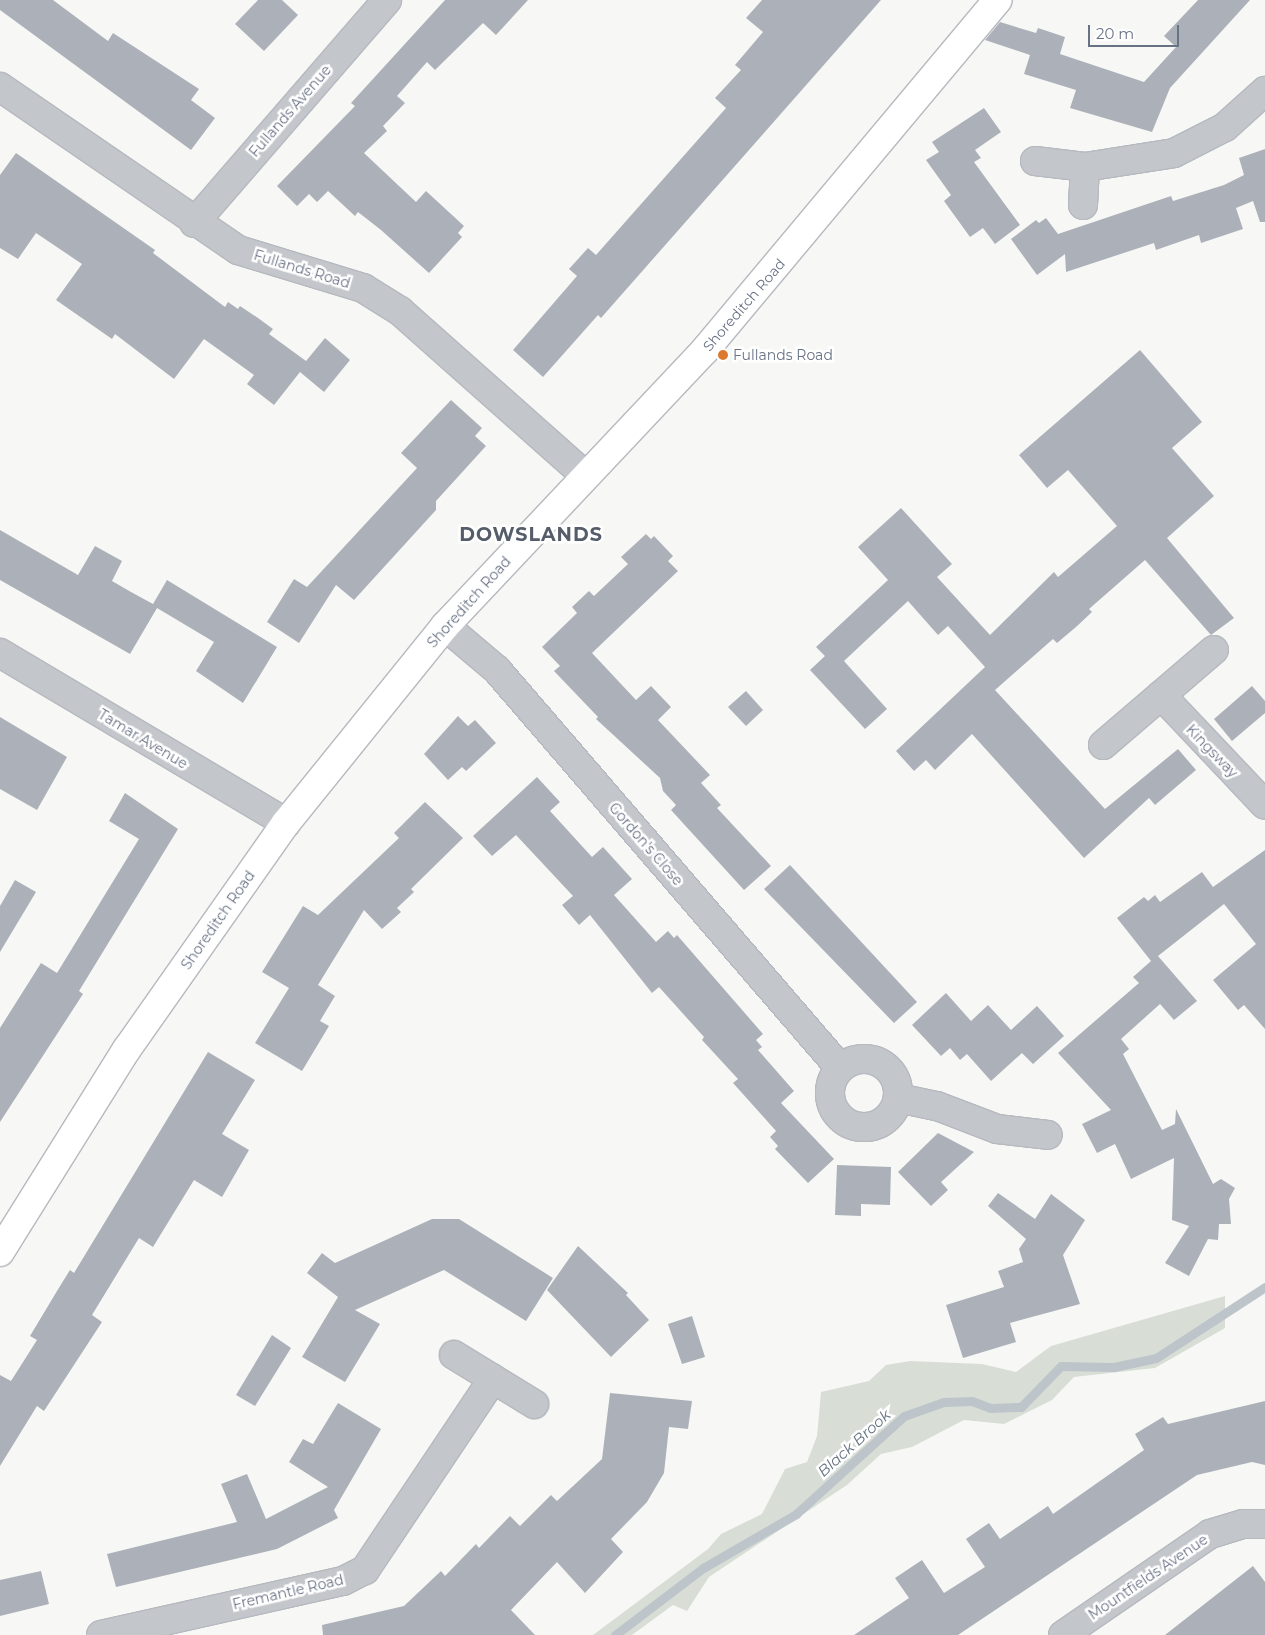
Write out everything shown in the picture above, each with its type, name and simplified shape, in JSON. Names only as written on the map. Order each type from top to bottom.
[{"type":"main road","name":"Shoreditch Road","points":[[0,1252],[127,1049],[286,824],[445,626],[585,475],[705,350],[805,235],[998,0]]},
{"type":"street","name":"Fullands Avenue","points":[[194,223],[387,0]]},
{"type":"street","name":"Fullands Road","points":[[0,87],[194,223],[238,250],[363,288],[400,311],[585,475]]},
{"type":"street","points":[[1035,161],[1085,167],[1142,160],[1190,146],[1225,127],[1265,91]]},
{"type":"street","points":[[1083,205],[1085,167]]},
{"type":"street","name":"Gordon's Close","points":[[445,626],[497,670],[840,1068]]},
{"type":"street","points":[[1103,745],[1214,650]]},
{"type":"street","name":"Tamar Avenue","points":[[0,653],[286,824]]},
{"type":"street","name":"Kingsway","points":[[1161,695],[1265,805]]},
{"type":"street","points":[[859,1060],[879,1063],[890,1071],[898,1098],[885,1120],[874,1126],[849,1124],[838,1116],[830,1092],[840,1068],[859,1060]]},
{"type":"street","points":[[898,1098],[938,1106],[994,1139],[1048,1135]]},
{"type":"street","points":[[454,1355],[534,1404]]},
{"type":"street","name":"Fremantle Road","points":[[101,1635],[343,1580],[365,1570],[493,1379]]},
{"type":"street","name":"Mountfields Avenue","points":[[1063,1635],[1210,1534],[1243,1524],[1265,1524]]},
{"type":"shaded area","points":[[1225,1296],[1225,1328],[1155,1368],[1074,1377],[1052,1400],[1004,1424],[964,1420],[912,1447],[881,1454],[847,1485],[709,1577],[687,1611],[673,1605],[632,1635],[593,1635],[708,1549],[721,1534],[762,1514],[785,1469],[807,1462],[817,1436],[821,1392],[869,1381],[886,1365],[910,1361],[982,1364],[1016,1372],[1051,1346]]},
{"type":"building","points":[[0,0],[53,0],[108,41],[113,33],[199,89],[191,100],[215,118],[191,150],[0,10]]},
{"type":"building","points":[[258,0],[282,0],[298,15],[264,51],[235,24]]},
{"type":"building","points":[[445,0],[528,0],[496,35],[483,23],[435,70],[427,62],[397,96],[405,103],[383,126],[387,131],[364,153],[416,202],[426,191],[464,226],[458,233],[462,237],[429,273],[381,230],[358,212],[355,216],[328,191],[317,202],[309,194],[297,206],[277,186],[355,106],[351,103]]},
{"type":"building","points":[[762,0],[881,0],[601,318],[598,315],[543,377],[513,350],[577,276],[569,269],[588,248],[596,255],[726,108],[715,98],[741,70],[735,65],[763,32],[746,18]]},
{"type":"building","points":[[1198,0],[1250,0],[1170,88],[1152,132],[1070,108],[1076,90],[1024,74],[1030,55],[985,40],[1000,22],[1036,33],[1038,28],[1065,37],[1060,54],[1144,82],[1176,47],[1164,36]]},
{"type":"building","points":[[984,108],[1001,132],[975,150],[981,158],[974,162],[1020,225],[995,244],[983,228],[970,237],[944,201],[951,195],[926,160],[939,152],[932,142]]},
{"type":"building","points":[[1265,149],[1265,222],[1260,222],[1253,201],[1236,208],[1243,229],[1201,243],[1199,235],[1156,250],[1154,243],[1066,272],[1065,254],[1037,275],[1011,239],[1036,220],[1039,223],[1046,218],[1058,234],[1171,196],[1173,201],[1224,185],[1244,175],[1239,158]]},
{"type":"building","points":[[16,153],[155,250],[153,253],[225,307],[228,302],[238,309],[240,306],[258,318],[273,329],[269,334],[306,361],[325,338],[350,360],[324,392],[300,372],[274,405],[247,384],[254,375],[204,339],[174,379],[115,334],[112,339],[56,300],[82,264],[36,233],[18,259],[0,248],[0,175]]},
{"type":"building","points":[[1140,350],[1202,422],[1172,448],[1214,496],[1167,538],[1234,618],[1211,635],[1145,560],[1089,609],[1092,612],[1076,627],[1057,643],[1053,639],[995,690],[1105,809],[1178,749],[1196,770],[1155,805],[1149,798],[1084,858],[972,734],[935,770],[926,760],[914,771],[896,751],[985,667],[948,626],[938,635],[908,601],[844,661],[887,709],[865,729],[810,670],[825,656],[816,647],[888,580],[858,547],[901,508],[952,564],[937,577],[990,635],[1054,572],[1058,577],[1117,526],[1068,470],[1047,488],[1019,455]]},
{"type":"building","points":[[451,400],[482,428],[475,436],[486,446],[436,501],[436,510],[354,600],[336,585],[299,643],[267,622],[294,579],[307,587],[417,468],[401,453]]},
{"type":"building","points":[[0,530],[78,575],[95,546],[122,561],[112,581],[131,592],[153,604],[167,580],[277,647],[243,703],[196,671],[214,642],[157,608],[130,654],[0,580]]},
{"type":"building","points":[[646,534],[651,539],[654,536],[673,556],[668,561],[678,571],[592,653],[636,700],[651,686],[671,707],[658,720],[710,775],[701,783],[721,805],[717,808],[771,866],[744,890],[671,810],[676,805],[663,791],[660,778],[596,719],[598,717],[554,671],[560,666],[542,647],[577,613],[572,607],[589,591],[594,596],[628,564],[621,557]]},
{"type":"building","points":[[1252,686],[1265,701],[1265,713],[1232,741],[1214,719]]},
{"type":"building","points":[[746,691],[763,710],[746,726],[728,707]]},
{"type":"building","points":[[458,716],[468,726],[475,720],[496,743],[466,771],[462,767],[448,780],[424,754]]},
{"type":"building","points":[[0,717],[67,757],[37,810],[0,789]]},
{"type":"building","points":[[537,777],[560,802],[550,811],[592,857],[603,847],[632,879],[614,895],[656,942],[668,931],[674,938],[677,935],[763,1034],[756,1040],[762,1047],[758,1050],[794,1091],[781,1103],[834,1159],[808,1183],[775,1149],[778,1146],[770,1137],[776,1131],[733,1083],[738,1079],[702,1040],[704,1037],[659,987],[652,993],[590,915],[579,925],[562,905],[573,896],[516,835],[492,856],[473,836]]},
{"type":"building","points":[[125,793],[178,829],[79,991],[83,994],[0,1122],[0,1028],[41,963],[57,973],[139,839],[109,821]]},
{"type":"building","points":[[425,802],[463,838],[411,889],[414,892],[397,908],[401,912],[382,929],[364,910],[318,985],[335,996],[320,1021],[329,1026],[302,1071],[255,1043],[289,988],[262,972],[303,906],[318,915],[399,838],[394,833]]},
{"type":"building","points":[[1265,850],[1265,1029],[1244,1005],[1238,1010],[1213,980],[1256,944],[1224,904],[1158,956],[1197,1001],[1174,1020],[1160,1004],[1121,1039],[1129,1049],[1123,1054],[1162,1130],[1175,1124],[1176,1109],[1213,1184],[1221,1179],[1235,1188],[1229,1199],[1231,1224],[1219,1224],[1218,1240],[1208,1239],[1189,1276],[1165,1263],[1189,1226],[1172,1220],[1174,1158],[1131,1179],[1115,1144],[1097,1153],[1082,1124],[1111,1110],[1058,1053],[1139,983],[1133,977],[1151,961],[1117,918],[1144,897],[1148,901],[1155,895],[1160,902],[1202,872],[1213,887]]},
{"type":"building","points":[[790,865],[917,1002],[894,1023],[764,889]]},
{"type":"building","points":[[15,880],[36,892],[0,952],[0,906]]},
{"type":"building","points":[[946,993],[971,1021],[988,1005],[1011,1030],[1037,1006],[1064,1036],[1033,1064],[1022,1053],[991,1081],[967,1054],[960,1060],[950,1048],[941,1056],[912,1025]]},
{"type":"building","points":[[208,1052],[255,1080],[222,1134],[249,1150],[222,1197],[194,1180],[153,1247],[139,1238],[92,1315],[102,1322],[44,1411],[37,1406],[0,1466],[0,1375],[11,1381],[37,1340],[30,1336],[70,1270],[74,1273]]},
{"type":"building","points":[[938,1133],[974,1152],[941,1182],[948,1190],[931,1206],[898,1172]]},
{"type":"building","points":[[837,1165],[891,1167],[890,1205],[861,1204],[861,1216],[835,1215]]},
{"type":"building","points":[[998,1193],[1035,1219],[1051,1194],[1085,1220],[1063,1255],[1080,1304],[1010,1323],[1016,1342],[963,1358],[946,1305],[1004,1287],[998,1271],[1023,1262],[1019,1249],[1026,1239],[988,1206]]},
{"type":"building","points":[[432,1219],[459,1219],[553,1278],[526,1321],[444,1270],[355,1310],[380,1324],[345,1382],[302,1357],[338,1297],[307,1273],[322,1253],[335,1263]]},
{"type":"building","points":[[578,1246],[628,1293],[626,1295],[649,1320],[611,1357],[547,1290]]},
{"type":"building","points":[[692,1316],[705,1357],[682,1364],[668,1324]]},
{"type":"building","points":[[272,1335],[291,1348],[255,1406],[236,1395]]},
{"type":"building","points":[[610,1393],[692,1401],[688,1429],[669,1427],[664,1473],[647,1502],[611,1539],[623,1552],[585,1593],[557,1562],[511,1610],[535,1635],[323,1635],[322,1625],[404,1606],[441,1571],[445,1576],[476,1544],[479,1548],[510,1516],[520,1526],[551,1495],[557,1501],[602,1459]]},
{"type":"building","points":[[1265,1401],[1265,1465],[1252,1462],[1197,1475],[958,1635],[854,1635],[909,1598],[895,1578],[922,1560],[944,1593],[985,1567],[966,1539],[989,1523],[1000,1539],[1048,1506],[1053,1514],[1144,1450],[1135,1434],[1163,1417],[1168,1424]]},
{"type":"building","points":[[338,1403],[381,1429],[334,1510],[338,1518],[277,1549],[116,1587],[107,1554],[237,1522],[221,1484],[247,1474],[266,1519],[328,1487],[289,1462],[303,1439],[313,1444]]},
{"type":"building","points":[[1253,1566],[1265,1582],[1265,1635],[1165,1635]]},
{"type":"building","points":[[41,1571],[49,1604],[0,1616],[0,1580]]},
{"type":"waterway","name":"Black Brook","points":[[615,1635],[703,1568],[796,1514],[904,1416],[944,1402],[972,1401],[990,1408],[1021,1407],[1061,1366],[1114,1367],[1156,1358],[1265,1287]]},
{"type":"place","name":"Fullands Road","points":[[723,355]]},
{"type":"district","name":"DOWSLANDS","points":[[531,535]]}]
